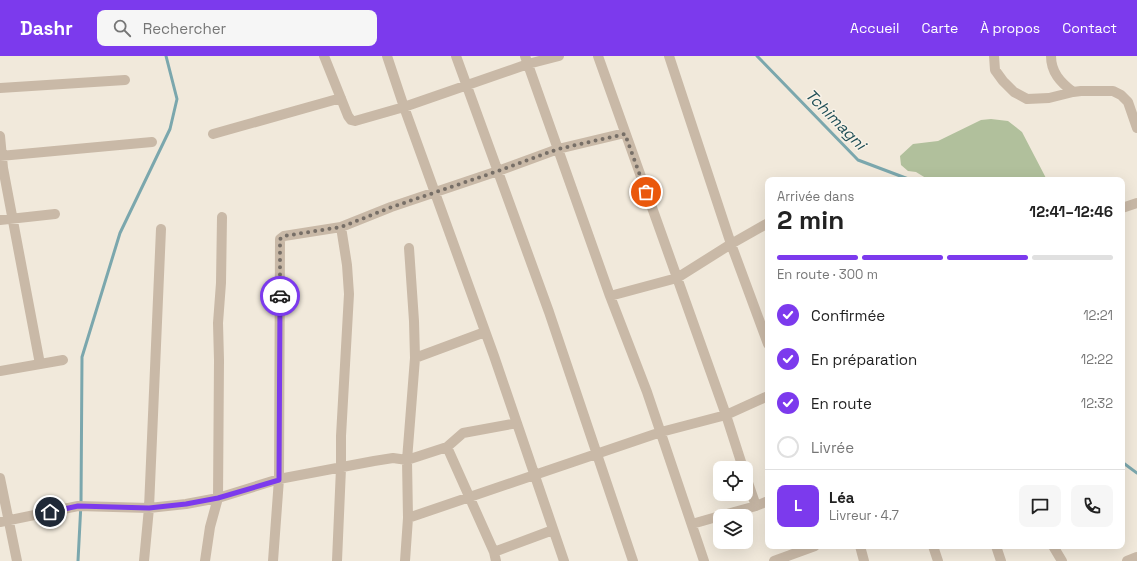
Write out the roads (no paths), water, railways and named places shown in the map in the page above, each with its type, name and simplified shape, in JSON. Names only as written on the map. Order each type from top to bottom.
[{"type":"street","points":[[324,56],[351,120],[355,121],[404,107],[466,85],[526,60],[559,56]]},
{"type":"street","points":[[387,56],[517,423],[564,561]]},
{"type":"street","points":[[456,56],[549,312],[596,454],[634,561]]},
{"type":"street","points":[[598,56],[726,415],[741,461]]},
{"type":"street","points":[[670,56],[731,244],[765,336]]},
{"type":"street","points":[[994,56],[995,70],[1003,81],[1014,92],[1027,99],[1049,98],[1073,92],[1113,91],[1121,95],[1128,102],[1137,128]]},
{"type":"street","points":[[1051,56],[1055,73],[1062,84],[1073,92]]},
{"type":"street","points":[[526,60],[610,296],[661,432],[704,561]]},
{"type":"street","points":[[0,88],[125,80]]},
{"type":"street","points":[[213,134],[341,98]]},
{"type":"street","points":[[273,561],[279,480],[280,239],[284,236],[341,227],[392,207],[558,149],[625,134]]},
{"type":"street","points":[[0,136],[1,156],[40,364]]},
{"type":"street","points":[[1,156],[152,142]]},
{"type":"street","points":[[1125,207],[1137,203]]},
{"type":"street","points":[[0,220],[55,214]]},
{"type":"street","points":[[205,561],[210,527],[218,498],[218,323],[221,284],[222,217]]},
{"type":"street","points":[[610,296],[677,278],[765,225]]},
{"type":"street","points":[[337,561],[341,436],[349,294],[347,265],[341,227]]},
{"type":"street","points":[[144,561],[149,508],[161,229]]},
{"type":"street","points":[[405,561],[408,518],[407,460],[415,358],[414,321],[408,248]]},
{"type":"street","points":[[415,358],[485,332]]},
{"type":"street","points":[[0,371],[63,360]]},
{"type":"street","points":[[408,518],[661,432],[726,415],[765,397]]},
{"type":"street","points":[[4,521],[78,506],[149,508],[186,504],[218,498],[279,480],[387,459],[407,460],[447,448],[463,433],[517,423]]},
{"type":"street","points":[[447,448],[470,497],[495,557],[553,530]]},
{"type":"street","points":[[0,478],[4,521],[17,561]]},
{"type":"street","points":[[753,497],[756,506]]},
{"type":"street","points":[[745,509],[765,502]]},
{"type":"street","points":[[692,524],[713,518]]},
{"type":"street","points":[[774,561],[808,549]]},
{"type":"street","points":[[861,549],[864,561]]},
{"type":"street","points":[[934,549],[938,561]]},
{"type":"street","points":[[997,549],[1001,561]]},
{"type":"street","points":[[1055,549],[1062,561]]},
{"type":"street","points":[[1127,561],[1137,557]]},
{"type":"waterway","points":[[78,561],[81,503],[82,357],[120,233],[170,129],[177,99],[166,56]]},
{"type":"waterway","name":"Tchimagni","points":[[757,56],[858,160],[903,177]]},
{"type":"waterway","name":"Tchimagni","points":[[1125,464],[1137,473]]}]
